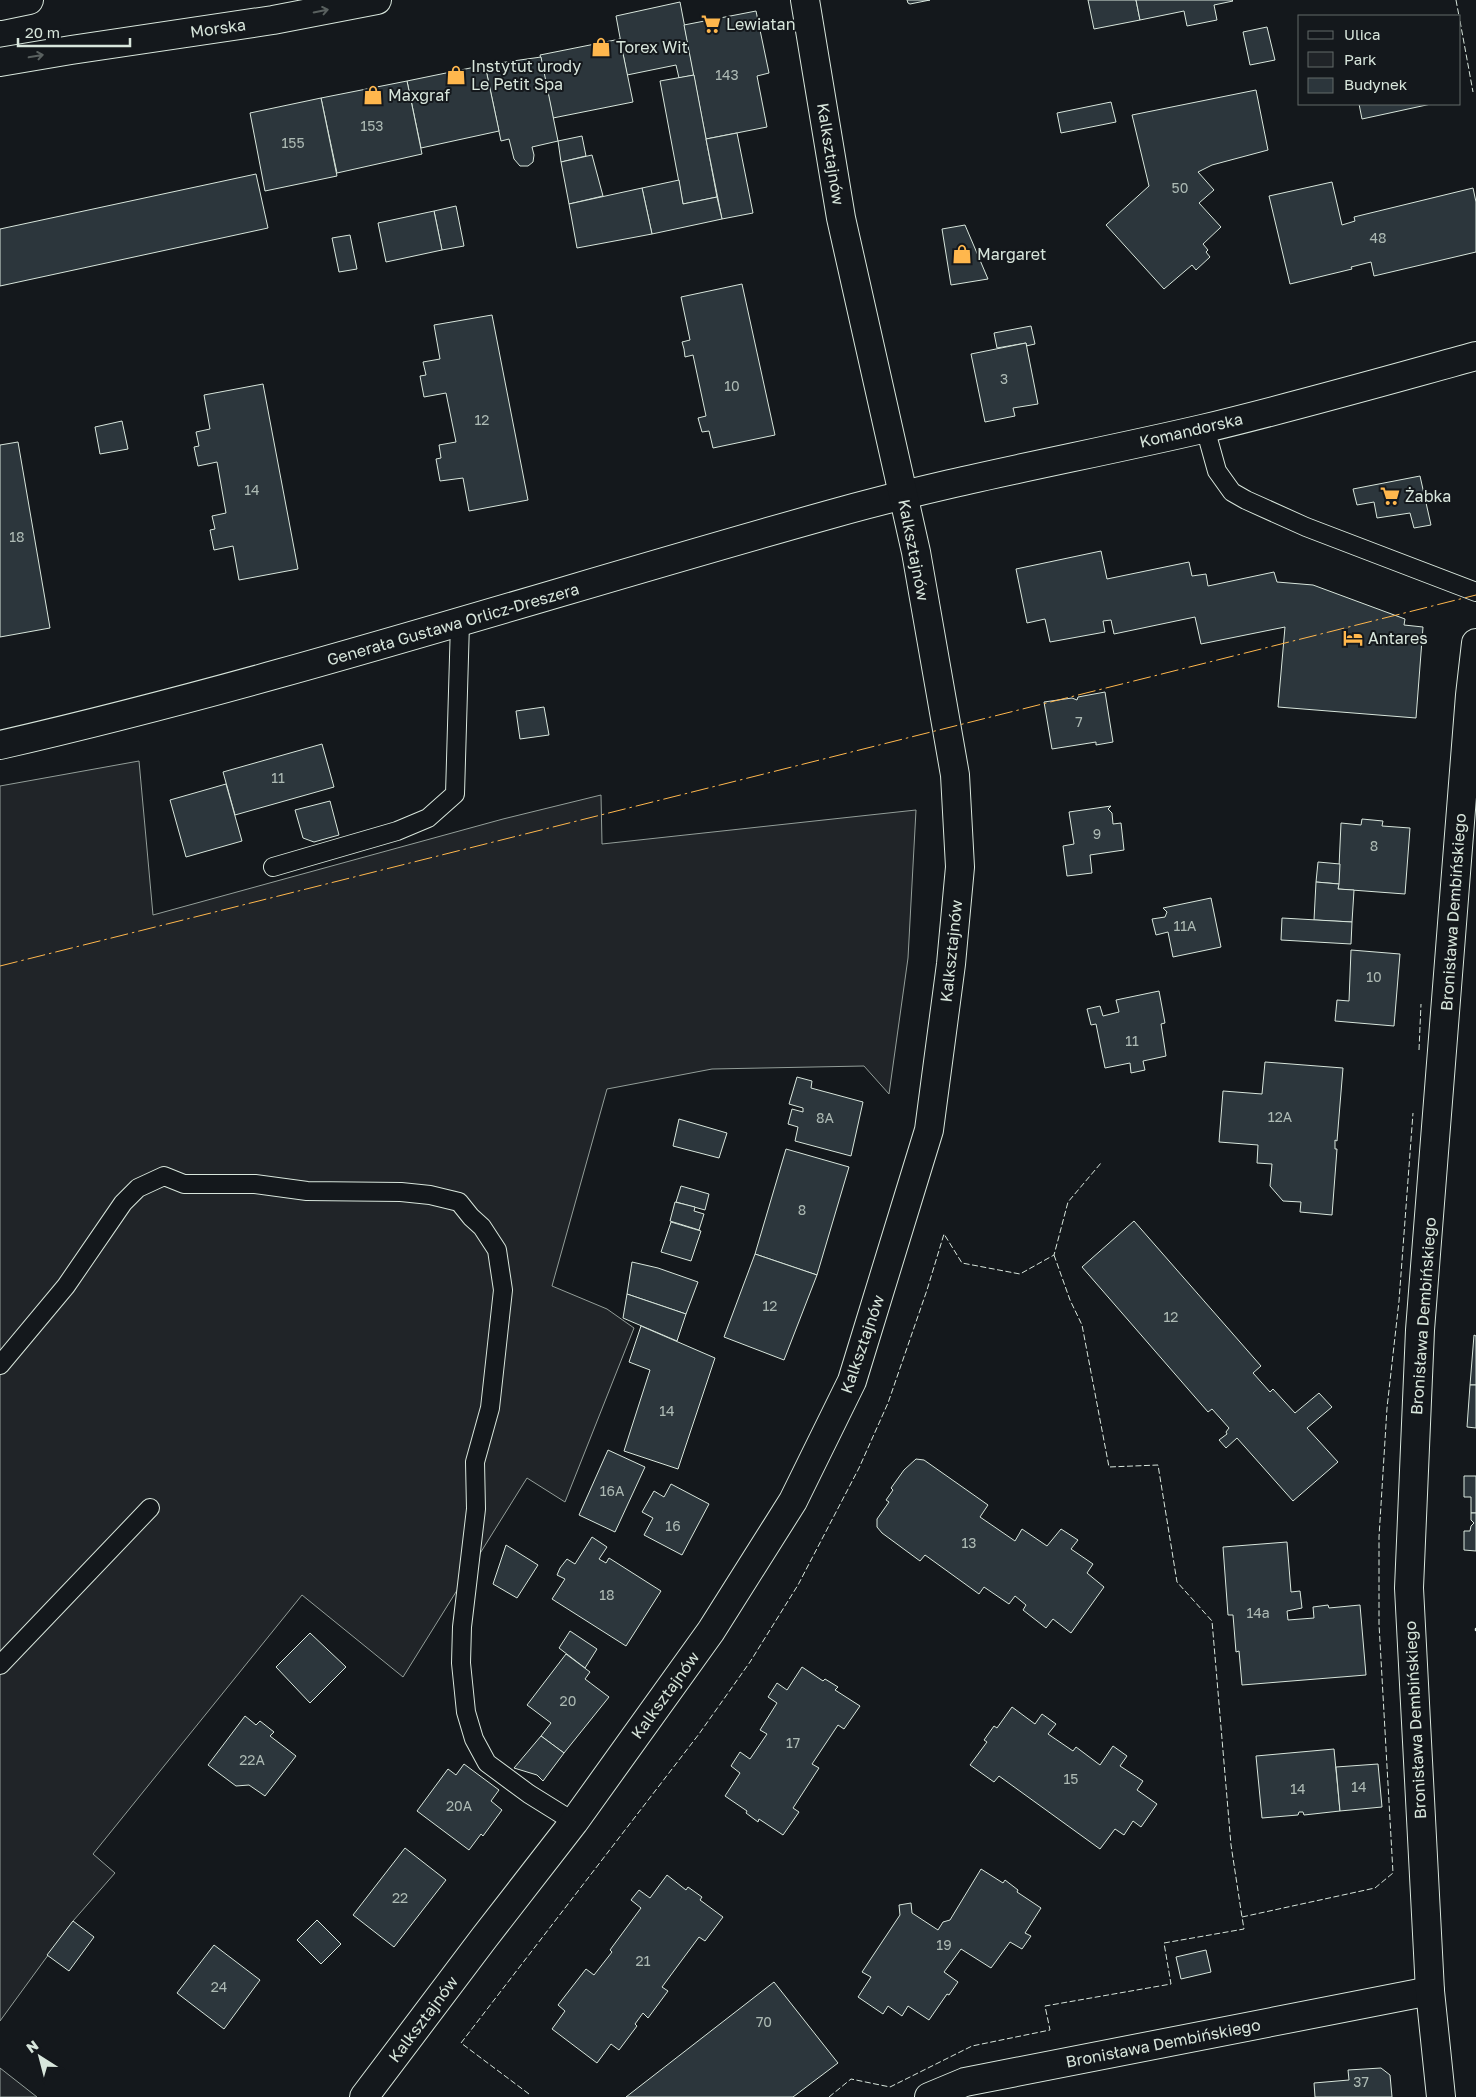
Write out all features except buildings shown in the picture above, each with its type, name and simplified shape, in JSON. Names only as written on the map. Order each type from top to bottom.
[{"type":"street","points":[[0,6],[29,0]]},
{"type":"street","name":"Morska","points":[[0,62],[273,20],[377,0]]},
{"type":"street","name":"Kalksztajnów","points":[[364,2097],[574,1822],[712,1631],[793,1501],[852,1381],[929,1130],[951,964],[960,867],[955,775],[916,552],[841,218],[805,0]]},
{"type":"street","name":"Komandorska","points":[[904,495],[1205,428],[1476,356]]},
{"type":"street","name":"Generała Gustawa Orlicz-Dreszera","points":[[0,745],[91,724],[460,623],[831,514],[904,495]]},
{"type":"street","name":"Bronisława Dembińskiego","points":[[1440,2097],[1430,1991],[1409,1588],[1420,1330],[1469,705],[1476,642]]},
{"type":"street","name":"Bronisława Dembińskiego","points":[[928,2097],[965,2082],[1430,1991]]},
{"type":"lane","points":[[1205,428],[1217,471],[1232,492],[1306,527],[1476,592]]},
{"type":"lane","points":[[274,867],[397,832],[428,818],[455,794],[460,623]]},
{"type":"lane","points":[[0,1365],[66,1286],[123,1203],[138,1188],[164,1176],[184,1184],[255,1184],[307,1191],[401,1192],[430,1195],[458,1202],[470,1218],[482,1227],[497,1250],[503,1290],[490,1408],[475,1462],[476,1509],[462,1627],[461,1663],[466,1712],[474,1739],[487,1763],[529,1794],[574,1822]]},
{"type":"lane","points":[[0,1665],[150,1508]]},
{"type":"green space","points":[[139,761],[153,915],[503,819],[601,795],[602,844],[916,810],[908,958],[889,1094],[864,1066],[712,1069],[607,1089],[552,1286],[607,1309],[634,1328],[565,1502],[527,1478],[403,1677],[302,1595],[93,1854],[115,1873],[73,1921],[0,2021],[0,786]]},
{"type":"green space","points":[[0,2068],[37,2097],[0,2097]]},
{"type":"fence","points":[[1456,0],[1459,15]]},
{"type":"fence","points":[[1461,26],[1473,92]]},
{"type":"fence","points":[[1419,1050],[1421,1004]]},
{"type":"fence","points":[[829,2097],[851,2079],[890,2087],[972,2046],[1050,2030],[1045,2006],[1171,1984],[1164,1943],[1244,1929],[1242,1917],[1375,1888],[1393,1873],[1379,1624],[1379,1537],[1387,1408],[1399,1301],[1413,1113]]},
{"type":"fence","points":[[529,2094],[461,2043],[699,1734],[750,1662],[798,1585],[859,1468],[888,1403],[944,1234],[962,1263],[1020,1274],[1054,1255],[1068,1202],[1101,1163]]},
{"type":"fence","points":[[1054,1255],[1070,1300],[1082,1325],[1109,1467],[1158,1465],[1177,1582],[1212,1621],[1231,1845],[1242,1917]]},
{"type":"power","points":[[0,966],[1476,595]]},
{"type":"place","name":"Lewiatan","points":[[711,24]]},
{"type":"place","name":"Torex Wit","points":[[601,47]]},
{"type":"place","name":"Instytut urody Le Petit Spa","points":[[456,75]]},
{"type":"place","name":"Maxgraf","points":[[373,95]]},
{"type":"place","name":"Margaret","points":[[962,254]]},
{"type":"place","name":"Żabka","points":[[1390,496]]},
{"type":"place","name":"Antares","points":[[1353,638]]}]
